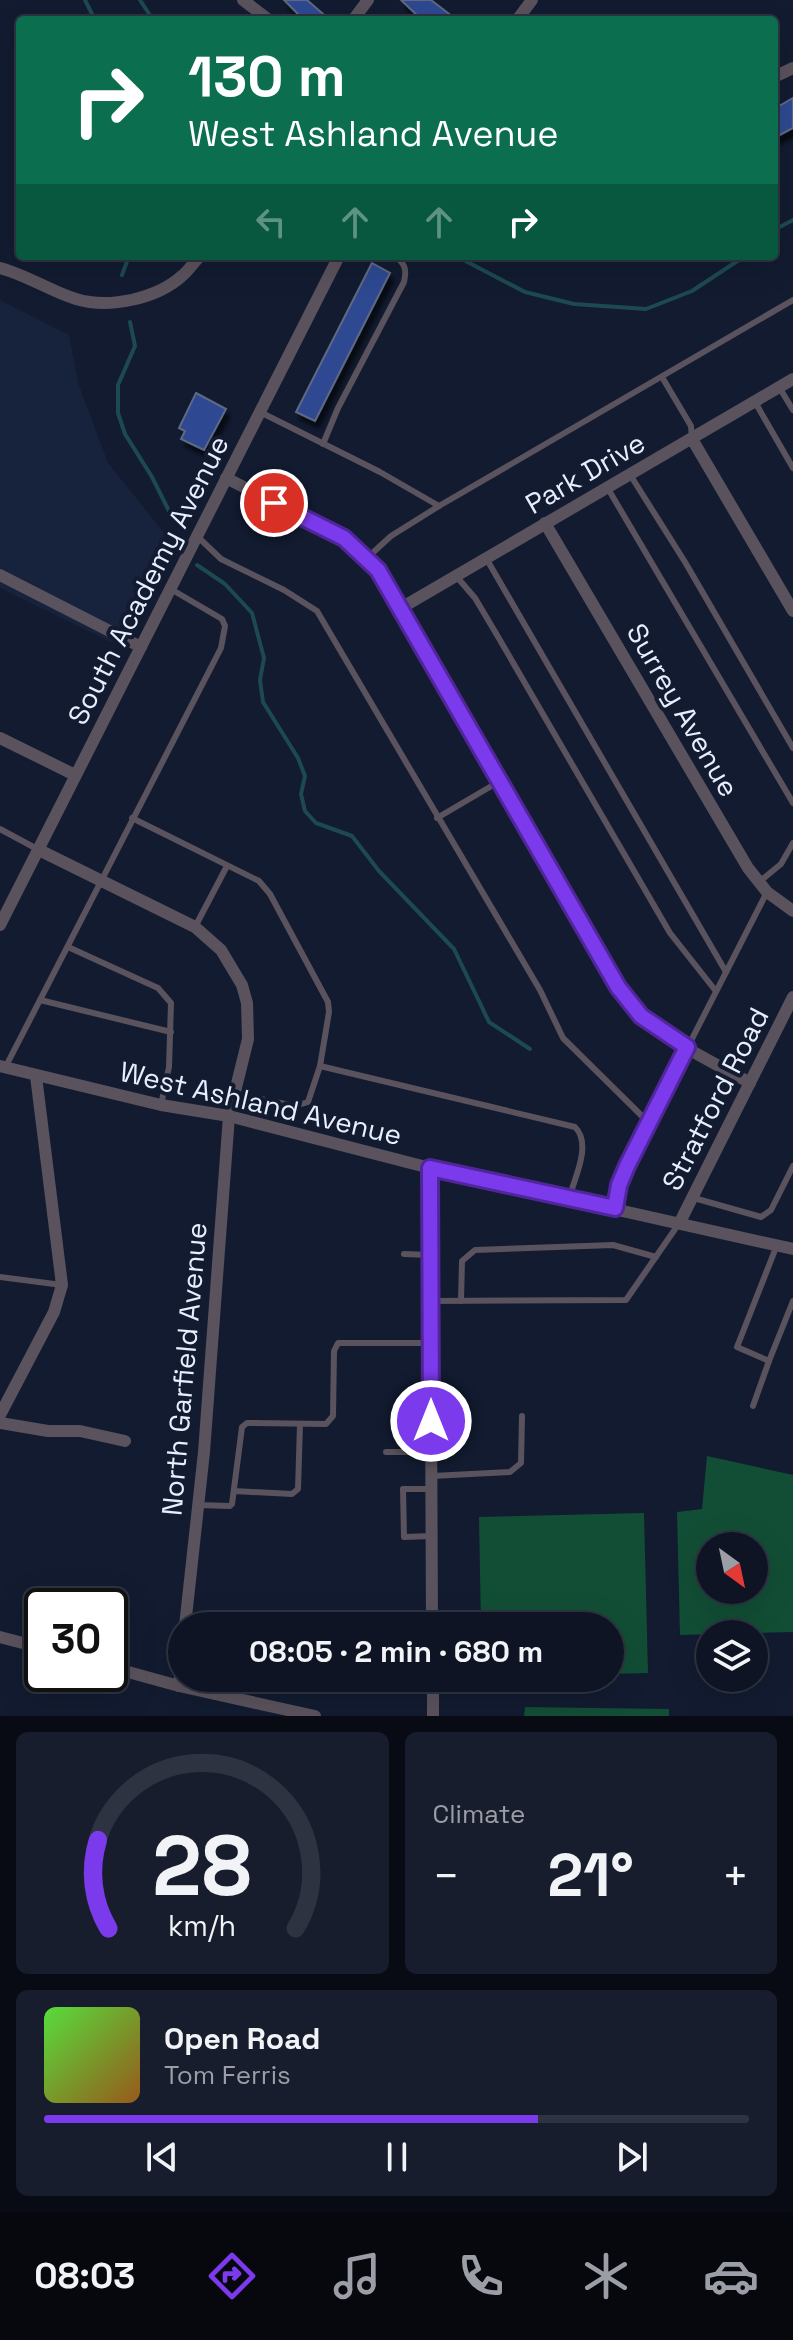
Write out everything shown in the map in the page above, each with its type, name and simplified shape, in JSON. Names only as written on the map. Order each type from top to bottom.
[{"type":"street","points":[[243,0],[264,16]]},
{"type":"street","points":[[0,268],[14,271],[73,298],[92,303],[121,303],[151,294],[182,277],[197,260]]},
{"type":"street","name":"South Academy Avenue","points":[[1,922],[337,260]]},
{"type":"street","name":"Park Drive","points":[[401,608],[793,379]]},
{"type":"street","points":[[692,439],[793,611]]},
{"type":"street","points":[[226,478],[344,538],[378,570],[630,1005],[651,1025],[750,1083]]},
{"type":"street","name":"Surrey Avenue","points":[[545,523],[762,887],[793,911]]},
{"type":"street","points":[[0,575],[141,647]]},
{"type":"street","points":[[0,738],[75,775]]},
{"type":"street","name":"North Garfield Avenue","points":[[39,850],[195,927],[221,950],[242,985],[247,1003],[248,1039],[229,1116],[187,1612]]},
{"type":"street","name":"Stratford Road","points":[[680,1222],[793,997]]},
{"type":"street","name":"West Ashland Avenue","points":[[3,1067],[161,1105],[229,1116],[430,1168],[793,1249]]},
{"type":"street","points":[[0,1415],[54,1312],[62,1285],[36,1076]]},
{"type":"street","points":[[430,1168],[432,1612]]},
{"type":"street","points":[[0,1423],[48,1431],[80,1431],[125,1441]]},
{"type":"street","points":[[0,1637],[24,1643]]},
{"type":"street","points":[[128,1672],[168,1683]]},
{"type":"street","points":[[206,1692],[315,1716]]},
{"type":"street","points":[[433,1692],[433,1716]]},
{"type":"lane","points":[[323,444],[338,408],[404,282],[407,271],[400,260]]},
{"type":"lane","points":[[367,558],[391,536],[439,506],[793,300]]},
{"type":"lane","points":[[662,377],[691,426],[692,439]]},
{"type":"lane","points":[[779,387],[793,410]]},
{"type":"lane","points":[[755,402],[793,468]]},
{"type":"lane","points":[[260,412],[439,506]]},
{"type":"lane","points":[[629,473],[685,562],[793,748]]},
{"type":"lane","points":[[607,487],[793,803]]},
{"type":"lane","points":[[196,535],[221,559],[297,597],[317,611],[540,990],[558,1031],[649,1123]]},
{"type":"lane","points":[[486,558],[726,972]]},
{"type":"lane","points":[[456,576],[475,598],[670,933],[715,990]]},
{"type":"lane","points":[[3,1067],[221,648],[225,626],[217,614],[169,588]]},
{"type":"lane","points":[[437,818],[500,781]]},
{"type":"lane","points":[[132,818],[265,886],[325,993],[329,1012],[320,1066],[308,1102],[295,1106],[236,1094]]},
{"type":"lane","points":[[0,829],[39,850]]},
{"type":"lane","points":[[615,1208],[619,1185],[726,972],[762,887],[793,843]]},
{"type":"lane","points":[[195,927],[227,866]]},
{"type":"lane","points":[[68,947],[158,988],[171,1003],[169,1067],[161,1105]]},
{"type":"lane","points":[[40,1000],[171,1032]]},
{"type":"lane","points":[[320,1066],[575,1127],[581,1133],[583,1149],[569,1198]]},
{"type":"lane","points":[[692,1197],[761,1217],[771,1210],[793,1166]]},
{"type":"lane","points":[[431,1301],[626,1300],[680,1222]]},
{"type":"lane","points":[[461,1301],[462,1261],[475,1250],[613,1245],[656,1257]]},
{"type":"lane","points":[[769,1361],[737,1347],[777,1245]]},
{"type":"lane","points":[[404,1254],[430,1255]]},
{"type":"lane","points":[[0,1277],[62,1285]]},
{"type":"lane","points":[[753,1406],[793,1301]]},
{"type":"lane","points":[[198,1505],[230,1506],[242,1427],[247,1423],[326,1424],[333,1416],[334,1351],[338,1343],[431,1343]]},
{"type":"lane","points":[[432,1536],[404,1537],[403,1489],[510,1472],[521,1463],[522,1416]]},
{"type":"lane","points":[[234,1491],[292,1494],[298,1489],[300,1424]]},
{"type":"lane","points":[[386,1452],[409,1452],[413,1448],[431,1447]]},
{"type":"shaded area","points":[[0,300],[69,335],[78,383],[108,463],[173,544],[123,648],[0,588]]},
{"type":"green space","points":[[707,1456],[793,1475],[793,1632],[768,1633],[768,1620],[696,1620],[696,1635],[680,1635],[677,1512],[702,1509]]},
{"type":"green space","points":[[644,1513],[648,1673],[624,1674],[624,1612],[481,1612],[479,1517]]},
{"type":"green space","points":[[525,1707],[669,1709],[669,1716],[524,1716]]},
{"type":"building","points":[[284,0],[307,0],[325,16],[300,16]]},
{"type":"building","points":[[401,0],[431,0],[452,16],[418,16]]},
{"type":"building","points":[[793,98],[793,128],[778,136],[778,107]]},
{"type":"building","points":[[372,263],[390,273],[315,421],[296,412]]},
{"type":"building","points":[[196,393],[226,409],[204,450],[181,439],[185,431],[179,428]]},
{"type":"waterway","points":[[85,0],[93,16]]},
{"type":"waterway","points":[[140,0],[150,16]]},
{"type":"waterway","points":[[778,228],[793,220]]},
{"type":"waterway","points":[[122,275],[128,260]]},
{"type":"waterway","points":[[464,260],[525,292],[574,304],[646,309],[692,291],[739,260]]},
{"type":"waterway","points":[[130,322],[135,346],[118,385],[118,413],[125,434],[152,477],[174,521]]},
{"type":"waterway","points":[[197,565],[225,584],[252,613],[264,658],[260,680],[263,702],[298,758],[305,776],[301,794],[305,811],[316,823],[352,836],[379,871],[454,949],[489,1022],[530,1049]]},
{"type":"route","points":[[274,503],[344,538],[378,570],[618,987],[630,1005],[651,1025],[687,1047],[627,1166],[619,1185],[615,1208],[430,1168],[431,1421]]}]
